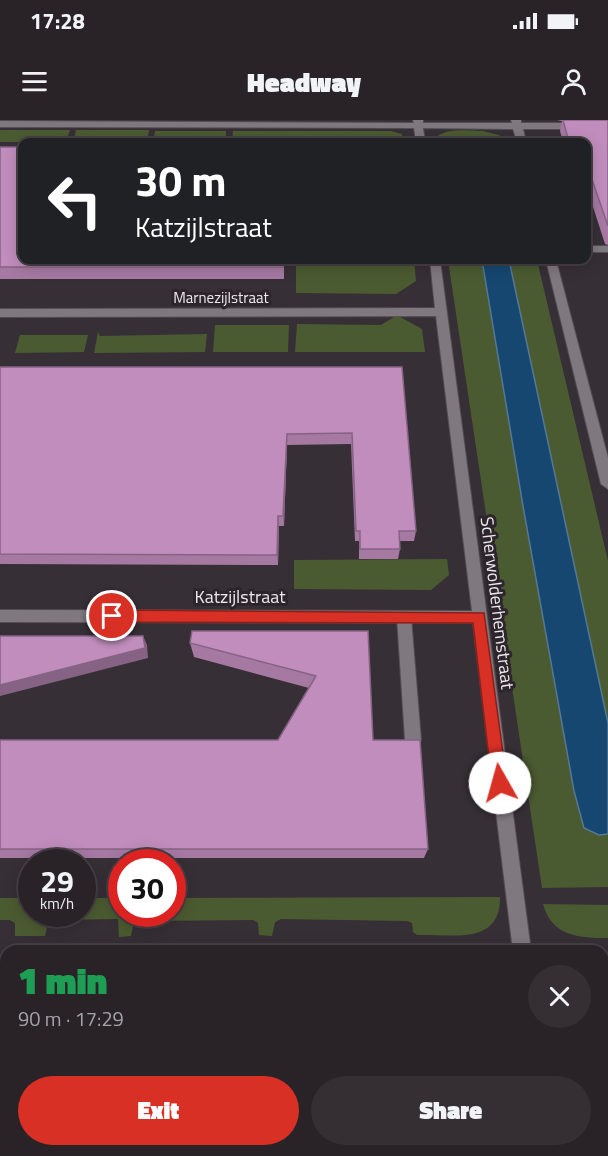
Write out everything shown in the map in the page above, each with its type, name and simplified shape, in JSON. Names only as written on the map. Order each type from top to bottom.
[{"type":"street","points":[[418,123],[420,138]]},
{"type":"street","points":[[516,123],[520,138]]},
{"type":"street","points":[[0,124],[516,123],[608,126]]},
{"type":"street","points":[[591,249],[608,249]]},
{"type":"street","name":"Scherwolderhemstraat","points":[[435,264],[521,945]]},
{"type":"street","points":[[552,264],[608,484]]},
{"type":"street","name":"Marnezijlstraat","points":[[0,313],[441,312]]},
{"type":"street","name":"Katzijlstraat","points":[[0,616],[479,617]]},
{"type":"street","points":[[404,617],[414,740]]},
{"type":"green space","points":[[0,130],[70,130],[67,138],[18,138],[18,142],[0,142]]},
{"type":"green space","points":[[76,130],[149,130],[148,138],[74,138]]},
{"type":"green space","points":[[155,131],[226,131],[226,138],[154,138]]},
{"type":"green space","points":[[233,131],[391,131],[402,134],[402,138],[232,138]]},
{"type":"green space","points":[[448,131],[483,131],[503,138],[435,138]]},
{"type":"green space","points":[[296,264],[414,264],[416,281],[396,294],[296,293]]},
{"type":"green space","points":[[449,264],[483,264],[523,506],[599,835],[608,834],[608,887],[542,888]]},
{"type":"green space","points":[[510,264],[538,264],[608,561],[608,723]]},
{"type":"green space","points":[[394,317],[400,317],[422,329],[425,352],[295,352],[297,324],[381,325]]},
{"type":"green space","points":[[215,325],[289,325],[288,352],[213,352]]},
{"type":"green space","points":[[98,332],[100,336],[207,334],[205,352],[94,353]]},
{"type":"green space","points":[[20,335],[88,335],[84,352],[15,353]]},
{"type":"green space","points":[[447,559],[449,575],[431,590],[294,589],[294,560]]},
{"type":"green space","points":[[500,897],[498,913],[492,923],[472,934],[417,935],[413,932],[412,923],[407,921],[281,919],[275,922],[272,936],[259,935],[258,923],[253,920],[186,921],[186,898]]},
{"type":"green space","points":[[0,898],[18,898],[18,927],[47,927],[45,936],[15,936],[15,923],[10,920],[0,920]]},
{"type":"green space","points":[[96,898],[108,898],[108,919],[96,919]]},
{"type":"green space","points":[[543,904],[608,905],[608,938],[578,936],[560,929],[547,915]]},
{"type":"green space","points":[[118,927],[133,927],[131,936],[119,937]]},
{"type":"water","points":[[483,264],[510,264],[608,723],[608,834],[599,835],[584,828],[574,791]]},
{"type":"building","points":[[563,120],[608,120],[608,226],[591,177],[591,138],[568,138]]},
{"type":"building","points":[[0,147],[18,147],[18,264],[283,264],[283,267],[0,267]]},
{"type":"building","points":[[0,367],[402,367],[416,531],[399,531],[400,549],[360,549],[360,531],[356,531],[352,433],[287,434],[283,516],[278,516],[277,555],[0,554]]},
{"type":"building","points":[[192,631],[368,631],[373,740],[420,740],[428,849],[0,849],[0,740],[278,740],[316,676],[190,643]]},
{"type":"building","points":[[0,636],[143,636],[145,648],[0,685]]},
{"type":"route","points":[[112,616],[479,617],[500,783]]}]
